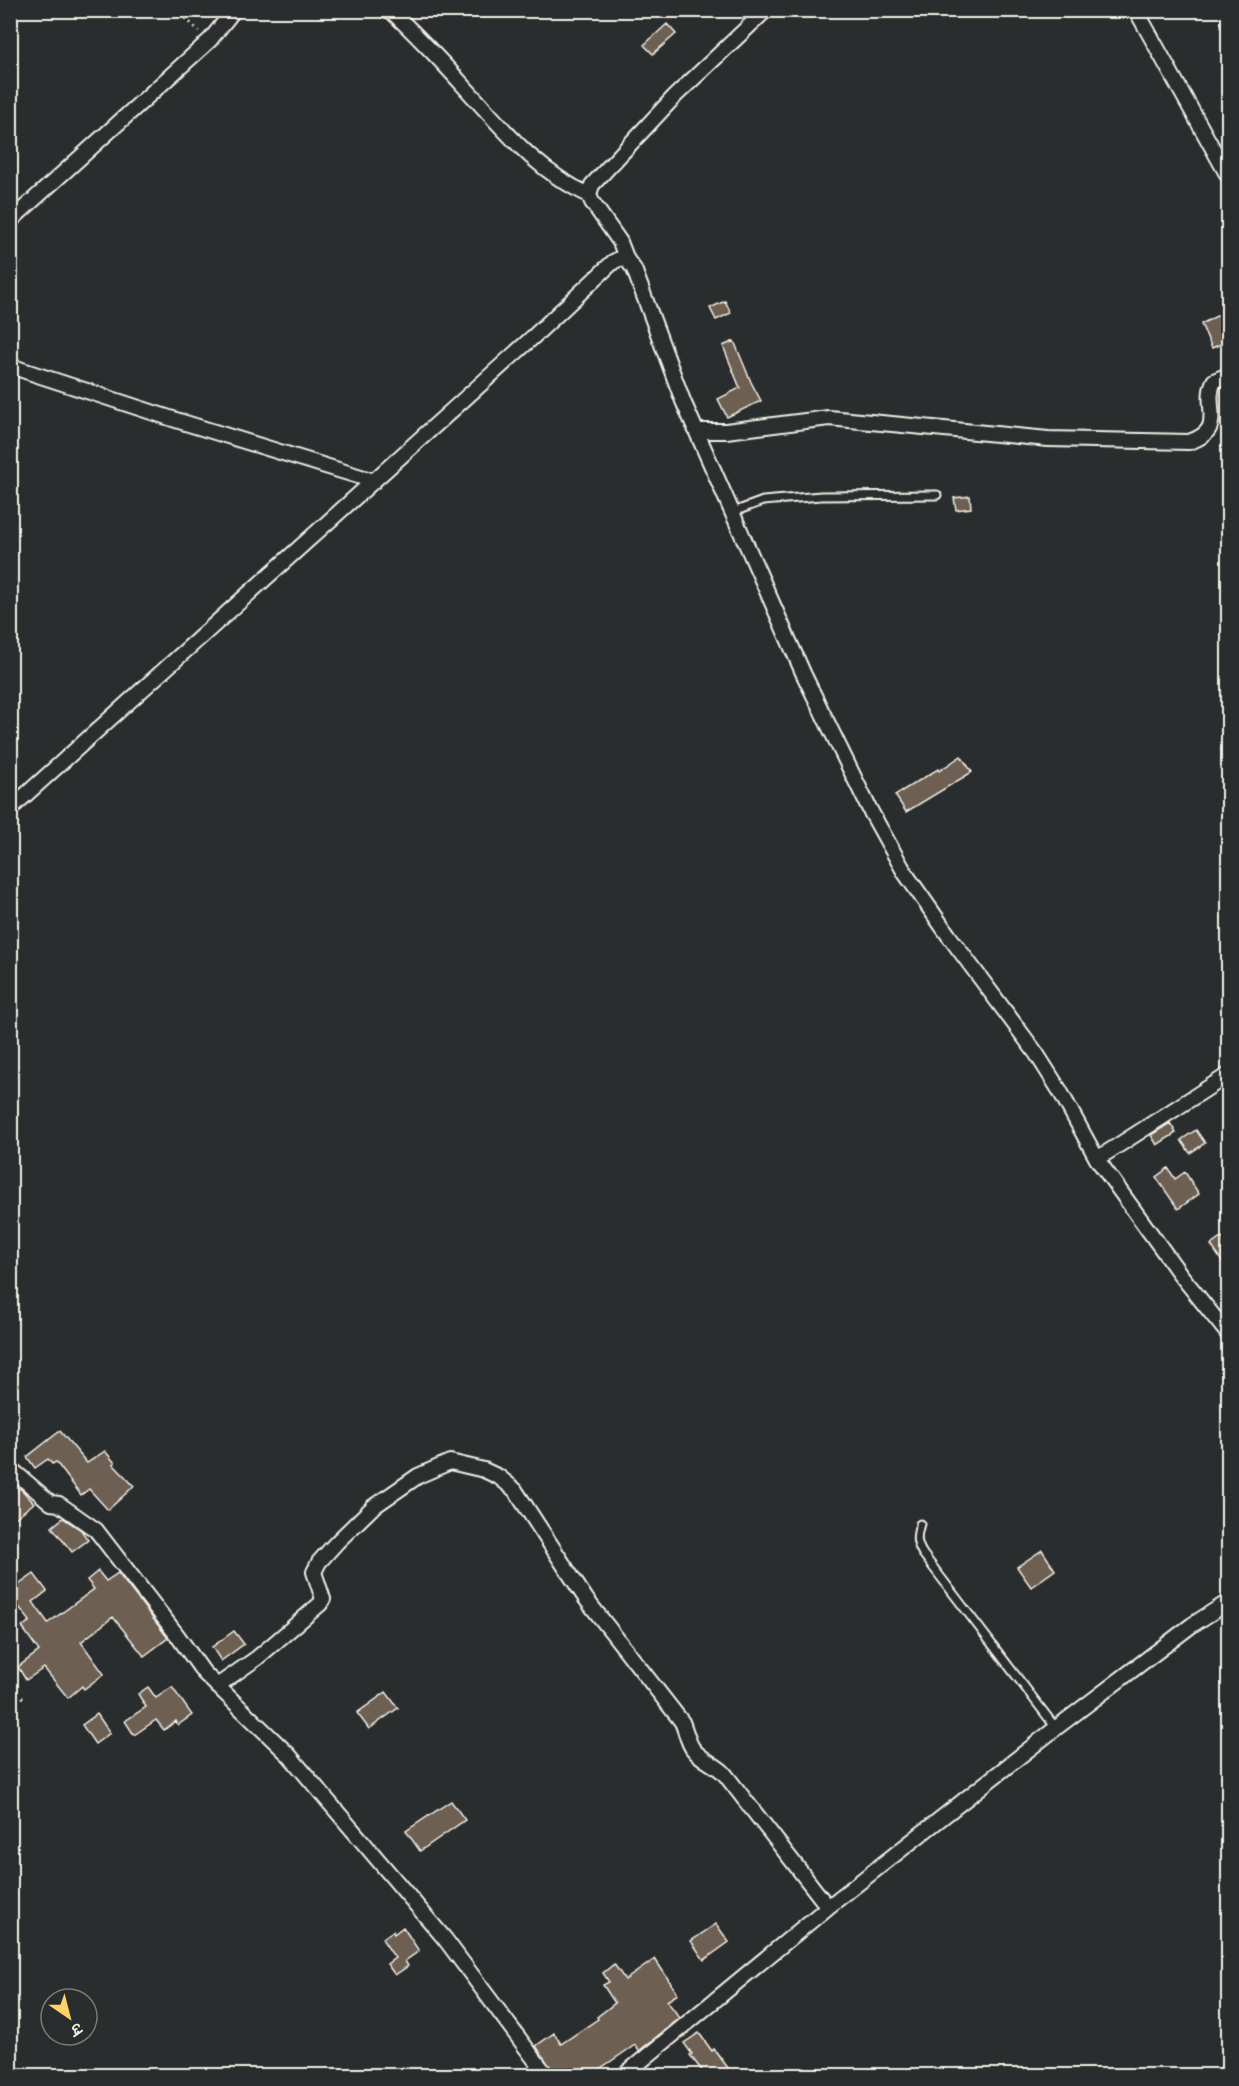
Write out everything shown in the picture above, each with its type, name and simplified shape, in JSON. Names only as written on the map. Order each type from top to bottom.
[{"type":"street","points":[[10,221],[210,40],[234,10]]},
{"type":"street","points":[[390,10],[425,43],[511,138],[540,166],[569,186],[589,195]]},
{"type":"street","points":[[766,10],[675,96],[592,185],[589,195],[620,242],[633,269],[683,401],[804,675],[871,812],[911,882],[1036,1053],[1060,1091],[1097,1159],[1180,1274],[1228,1334]]},
{"type":"street","points":[[1136,10],[1228,176]]},
{"type":"street","points":[[10,809],[532,338],[613,262],[621,258],[627,260]]},
{"type":"street","points":[[10,366],[374,481]]},
{"type":"street","points":[[697,431],[726,431],[829,418],[1048,440],[1189,442],[1201,438],[1208,431],[1213,422],[1210,389],[1214,381],[1228,375]]},
{"type":"street","points":[[1097,1159],[1228,1075]]},
{"type":"street","points":[[218,1686],[257,1658],[320,1604],[323,1599],[315,1578],[315,1567],[337,1542],[374,1507],[418,1476],[450,1462],[484,1470],[500,1477],[515,1490],[586,1599],[682,1722],[695,1752],[724,1773],[828,1907]]},
{"type":"street","points":[[10,1468],[51,1503],[59,1504],[96,1530],[204,1673],[289,1755],[446,1939],[547,2076]]},
{"type":"street","points":[[623,2076],[828,1907],[1056,1728],[1192,1625],[1228,1602]]},
{"type":"lane","points":[[733,512],[763,501],[821,496],[937,495]]},
{"type":"lane","points":[[920,1524],[916,1536],[923,1554],[1056,1728]]},
{"type":"path","points":[[177,10],[210,40]]},
{"type":"path","points":[[10,1695],[27,1698]]},
{"type":"building","points":[[667,24],[676,34],[653,54],[644,45]]},
{"type":"building","points":[[725,301],[731,313],[716,320],[710,308]]},
{"type":"building","points":[[1228,310],[1228,341],[1212,348],[1201,324]]},
{"type":"building","points":[[734,341],[761,401],[727,417],[718,399],[740,388],[723,346]]},
{"type":"building","points":[[970,496],[971,508],[956,510],[954,498]]},
{"type":"building","points":[[961,756],[972,772],[906,812],[895,795]]},
{"type":"building","points":[[1170,1123],[1176,1133],[1157,1145],[1151,1135]]},
{"type":"building","points":[[1196,1130],[1205,1143],[1190,1153],[1181,1140]]},
{"type":"building","points":[[1168,1168],[1175,1179],[1185,1172],[1199,1194],[1178,1209],[1156,1177]]},
{"type":"building","points":[[1222,1237],[1228,1247],[1228,1271],[1211,1245]]},
{"type":"building","points":[[60,1431],[87,1463],[105,1451],[115,1463],[113,1464],[134,1486],[108,1510],[89,1489],[81,1495],[56,1462],[52,1464],[48,1459],[35,1468],[27,1457]]},
{"type":"building","points":[[20,1488],[34,1503],[10,1522],[10,1496]]},
{"type":"building","points":[[63,1518],[81,1530],[88,1540],[72,1552],[52,1527]]},
{"type":"building","points":[[1042,1550],[1055,1570],[1031,1587],[1017,1567]]},
{"type":"building","points":[[98,1571],[106,1581],[118,1573],[168,1638],[144,1656],[113,1617],[81,1642],[104,1674],[84,1689],[82,1686],[68,1698],[44,1668],[26,1680],[18,1667],[39,1651],[22,1627],[30,1621],[10,1595],[10,1591],[34,1574],[47,1591],[33,1602],[48,1623],[94,1589],[87,1580]]},
{"type":"building","points":[[234,1631],[244,1644],[221,1661],[212,1647]]},
{"type":"building","points":[[148,1687],[156,1698],[172,1687],[192,1715],[178,1725],[176,1721],[164,1730],[156,1720],[134,1735],[125,1721],[146,1707],[138,1694]]},
{"type":"building","points":[[386,1692],[398,1708],[369,1729],[357,1713]]},
{"type":"building","points":[[97,1714],[110,1733],[95,1744],[82,1725]]},
{"type":"building","points":[[451,1801],[465,1820],[420,1851],[406,1831]]},
{"type":"building","points":[[716,1924],[729,1942],[704,1960],[691,1941]]},
{"type":"building","points":[[403,1927],[419,1951],[405,1961],[408,1966],[395,1975],[387,1964],[395,1958],[382,1939]]},
{"type":"building","points":[[655,1959],[678,1994],[667,2001],[680,2018],[639,2051],[635,2045],[589,2076],[556,2076],[536,2046],[554,2033],[561,2044],[598,2019],[597,2017],[615,2003],[603,1985],[609,1982],[603,1973],[614,1964],[625,1980]]},
{"type":"building","points":[[699,2033],[734,2076],[706,2076],[684,2043]]}]
